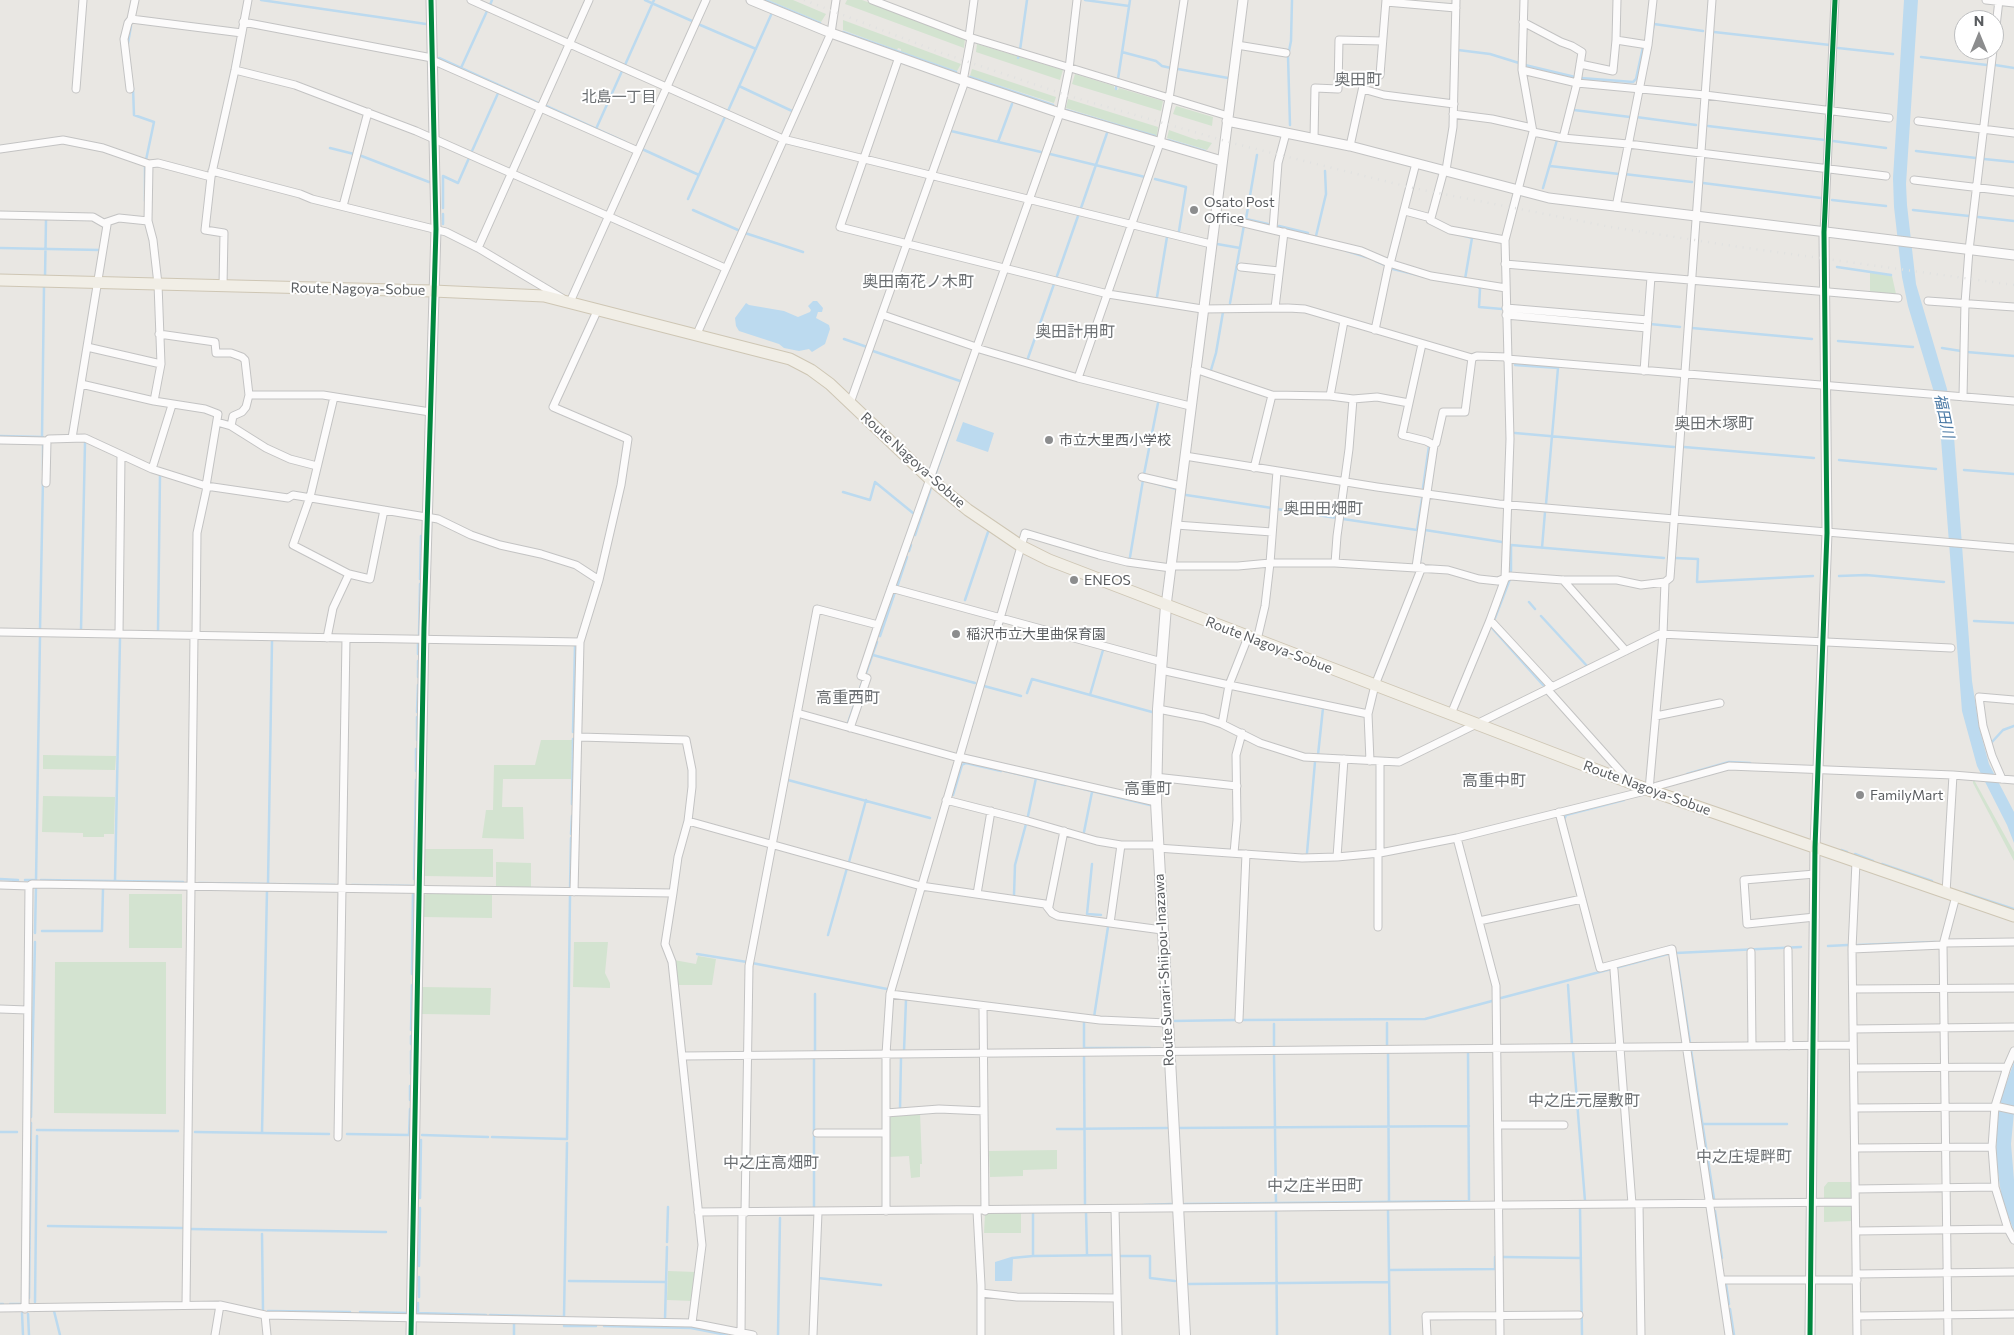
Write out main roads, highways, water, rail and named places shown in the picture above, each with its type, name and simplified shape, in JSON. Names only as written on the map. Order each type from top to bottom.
[{"type":"main road","name":"Route Nagoya-Sobue","points":[[0,280],[536,295],[762,351],[800,363],[830,384],[929,478],[968,510],[1021,546],[1049,560],[1649,790],[2014,916]]},
{"type":"main road","name":"Route Sunari-Shiipou-Inazawa","points":[[1166,606],[1155,777],[1168,1051],[1185,1335]]},
{"type":"water","name":"福田川","points":[[1904,0],[1918,0],[1906,184],[1916,284],[1947,389],[1953,423],[1972,681],[1979,727],[1989,764],[2014,812],[2014,843],[1977,766],[1962,711],[1940,426],[1933,389],[1908,306],[1902,277],[1894,207],[1893,178]]},
{"type":"water","points":[[813,301],[817,301],[823,308],[822,312],[818,312],[816,318],[829,325],[830,329],[825,344],[812,352],[809,349],[799,351],[784,348],[779,344],[739,331],[736,326],[735,318],[746,303],[784,311],[798,317],[810,312],[811,310],[808,306]]},
{"type":"water","points":[[963,422],[994,433],[988,452],[956,441]]},
{"type":"water","points":[[2014,1062],[2014,1112],[2011,1144],[2014,1180],[2014,1231],[2002,1200],[1996,1159],[1997,1118],[2000,1101]]},
{"type":"water","points":[[1011,1257],[1013,1259],[1012,1281],[995,1281],[995,1262]]},
{"type":"waterway","points":[[261,0],[426,24]]},
{"type":"waterway","points":[[490,5],[492,0]]},
{"type":"waterway","points":[[645,0],[692,21]]},
{"type":"waterway","points":[[625,65],[654,0]]},
{"type":"waterway","points":[[765,0],[820,23]]},
{"type":"waterway","points":[[1020,50],[1027,0]]},
{"type":"waterway","points":[[1085,0],[1129,6]]},
{"type":"waterway","points":[[1118,79],[1130,0]]},
{"type":"waterway","points":[[1290,125],[1288,56],[1291,41],[1292,0]]},
{"type":"waterway","points":[[461,68],[487,11]]},
{"type":"waterway","points":[[728,111],[771,15]]},
{"type":"waterway","points":[[698,24],[756,49]]},
{"type":"waterway","points":[[1653,29],[1654,24],[1703,31]]},
{"type":"waterway","points":[[128,43],[131,26]]},
{"type":"waterway","points":[[843,32],[956,72]]},
{"type":"waterway","points":[[1714,32],[1830,45]]},
{"type":"waterway","points":[[1581,78],[1633,82],[1636,79],[1643,47]]},
{"type":"waterway","points":[[1838,48],[1893,54]]},
{"type":"waterway","points":[[1458,50],[1490,54],[1519,63]]},
{"type":"waterway","points":[[1122,52],[1156,61],[1162,66],[1171,68]]},
{"type":"waterway","points":[[1921,57],[1987,65]]},
{"type":"waterway","points":[[439,58],[538,103]]},
{"type":"waterway","points":[[1525,65],[1575,77]]},
{"type":"waterway","points":[[1995,65],[2014,68]]},
{"type":"waterway","points":[[1178,69],[1228,78]]},
{"type":"waterway","points":[[596,129],[622,71]]},
{"type":"waterway","points":[[970,77],[1053,105]]},
{"type":"waterway","points":[[739,86],[792,111]]},
{"type":"waterway","points":[[133,88],[134,115],[154,122],[146,160]]},
{"type":"waterway","points":[[472,151],[499,91]]},
{"type":"waterway","points":[[998,142],[1012,104]]},
{"type":"waterway","points":[[544,105],[625,142]]},
{"type":"waterway","points":[[1066,110],[1155,136]]},
{"type":"waterway","points":[[1574,110],[1630,117]]},
{"type":"waterway","points":[[688,199],[725,117]]},
{"type":"waterway","points":[[1636,117],[1696,125]]},
{"type":"waterway","points":[[1708,126],[1825,140]]},
{"type":"waterway","points":[[951,131],[1041,152]]},
{"type":"waterway","points":[[1081,208],[1107,133]]},
{"type":"waterway","points":[[1168,140],[1205,151]]},
{"type":"waterway","points":[[1543,188],[1557,140]]},
{"type":"waterway","points":[[1833,141],[1886,148]]},
{"type":"waterway","points":[[330,148],[354,154]]},
{"type":"waterway","points":[[642,149],[699,175]]},
{"type":"waterway","points":[[1916,151],[1976,158]]},
{"type":"waterway","points":[[1050,154],[1145,177]]},
{"type":"waterway","points":[[359,155],[429,182]]},
{"type":"waterway","points":[[1257,155],[1246,219],[1268,224]]},
{"type":"waterway","points":[[443,208],[443,176],[458,183],[469,158]]},
{"type":"waterway","points":[[1984,159],[2014,162]]},
{"type":"waterway","points":[[145,166],[145,201]]},
{"type":"waterway","points":[[1550,166],[1619,174]]},
{"type":"waterway","points":[[1316,236],[1326,194],[1325,171]]},
{"type":"waterway","points":[[1624,174],[1692,182]]},
{"type":"waterway","points":[[1155,179],[1186,187],[1179,231]]},
{"type":"waterway","points":[[1703,183],[1821,198]]},
{"type":"waterway","points":[[1832,200],[1886,206]]},
{"type":"waterway","points":[[693,210],[738,230]]},
{"type":"waterway","points":[[1913,210],[1969,216]]},
{"type":"waterway","points":[[443,214],[443,224]]},
{"type":"waterway","points":[[1057,276],[1078,216]]},
{"type":"waterway","points":[[1978,217],[2014,221]]},
{"type":"waterway","points":[[45,277],[46,220]]},
{"type":"waterway","points":[[1230,303],[1244,225]]},
{"type":"waterway","points":[[1279,226],[1308,233]]},
{"type":"waterway","points":[[745,233],[803,252]]},
{"type":"waterway","points":[[1465,236],[1472,238],[1465,279]]},
{"type":"waterway","points":[[1157,297],[1167,237]]},
{"type":"waterway","points":[[1217,244],[1240,248]]},
{"type":"waterway","points":[[0,248],[100,250]]},
{"type":"waterway","points":[[1347,251],[1366,257]]},
{"type":"waterway","points":[[1376,261],[1385,265]]},
{"type":"waterway","points":[[1837,267],[1891,275]]},
{"type":"waterway","points":[[1393,269],[1443,281]]},
{"type":"waterway","points":[[1028,358],[1054,284]]},
{"type":"waterway","points":[[1478,286],[1480,289],[1479,307],[1502,309]]},
{"type":"waterway","points":[[42,437],[44,287]]},
{"type":"waterway","points":[[1211,370],[1223,312]]},
{"type":"waterway","points":[[1559,316],[1645,324]]},
{"type":"waterway","points":[[1650,324],[1680,327]]},
{"type":"waterway","points":[[1692,328],[1812,339]]},
{"type":"waterway","points":[[844,339],[867,347]]},
{"type":"waterway","points":[[1838,341],[1913,347]]},
{"type":"waterway","points":[[1942,348],[1961,351]]},
{"type":"waterway","points":[[873,351],[960,381]]},
{"type":"waterway","points":[[1967,352],[2014,356]]},
{"type":"waterway","points":[[1515,365],[1558,368],[1546,504]]},
{"type":"waterway","points":[[1144,474],[1158,403]]},
{"type":"waterway","points":[[935,475],[957,413]]},
{"type":"waterway","points":[[1515,433],[1674,447]]},
{"type":"waterway","points":[[0,436],[43,437]]},
{"type":"waterway","points":[[81,630],[85,443]]},
{"type":"waterway","points":[[43,444],[43,470]]},
{"type":"waterway","points":[[1423,488],[1429,446]]},
{"type":"waterway","points":[[1684,447],[1814,458]]},
{"type":"waterway","points":[[1839,460],[1936,469]]},
{"type":"waterway","points":[[1964,470],[2014,474]]},
{"type":"waterway","points":[[158,631],[160,475]]},
{"type":"waterway","points":[[40,629],[43,480]]},
{"type":"waterway","points":[[1130,557],[1143,480],[1145,481]]},
{"type":"waterway","points":[[843,492],[870,500],[875,482],[913,513]]},
{"type":"waterway","points":[[1151,482],[1176,489]]},
{"type":"waterway","points":[[915,535],[931,488]]},
{"type":"waterway","points":[[1186,495],[1272,508]]},
{"type":"waterway","points":[[1343,519],[1417,530],[1422,499]]},
{"type":"waterway","points":[[1277,509],[1337,518]]},
{"type":"waterway","points":[[1542,548],[1545,512]]},
{"type":"waterway","points":[[1420,561],[1425,530],[1502,542]]},
{"type":"waterway","points":[[965,600],[988,532]]},
{"type":"waterway","points":[[420,579],[421,536]]},
{"type":"waterway","points":[[909,551],[911,545]]},
{"type":"waterway","points":[[1511,571],[1511,545],[1664,558]]},
{"type":"waterway","points":[[897,587],[907,557]]},
{"type":"waterway","points":[[1676,558],[1698,559],[1697,582],[1813,576]]},
{"type":"waterway","points":[[1839,576],[1866,575],[1944,582]]},
{"type":"waterway","points":[[1495,618],[1510,579]]},
{"type":"waterway","points":[[419,635],[420,584]]},
{"type":"waterway","points":[[880,636],[895,592]]},
{"type":"waterway","points":[[1529,602],[1535,609]]},
{"type":"waterway","points":[[1541,616],[1588,667]]},
{"type":"waterway","points":[[1974,621],[2014,623]]},
{"type":"waterway","points":[[1492,628],[1543,685]]},
{"type":"waterway","points":[[36,881],[40,637]]},
{"type":"waterway","points":[[115,881],[120,639]]},
{"type":"waterway","points":[[268,884],[272,641]]},
{"type":"waterway","points":[[866,673],[877,642]]},
{"type":"waterway","points":[[418,643],[418,654]]},
{"type":"waterway","points":[[573,732],[575,646]]},
{"type":"waterway","points":[[1090,695],[1103,650]]},
{"type":"waterway","points":[[873,655],[975,683]]},
{"type":"waterway","points":[[418,661],[418,677]]},
{"type":"waterway","points":[[1027,693],[1032,679],[1152,712]]},
{"type":"waterway","points":[[848,723],[863,680]]},
{"type":"waterway","points":[[417,712],[418,685]]},
{"type":"waterway","points":[[984,686],[1021,696]]},
{"type":"waterway","points":[[1281,699],[1323,707]]},
{"type":"waterway","points":[[1318,755],[1323,708]]},
{"type":"waterway","points":[[417,717],[417,740]]},
{"type":"waterway","points":[[1992,742],[2003,730],[2014,726]]},
{"type":"waterway","points":[[572,804],[573,739]]},
{"type":"waterway","points":[[416,749],[416,771]]},
{"type":"waterway","points":[[1307,853],[1315,762]]},
{"type":"waterway","points":[[1687,774],[1729,762],[1750,763]]},
{"type":"waterway","points":[[953,795],[962,765],[966,763],[1001,771]]},
{"type":"waterway","points":[[1005,771],[1065,785]]},
{"type":"waterway","points":[[1028,816],[1036,778]]},
{"type":"waterway","points":[[414,879],[416,780]]},
{"type":"waterway","points":[[788,780],[930,818]]},
{"type":"waterway","points":[[1071,786],[1150,805]]},
{"type":"waterway","points":[[1084,832],[1092,792]]},
{"type":"waterway","points":[[849,862],[866,800]]},
{"type":"waterway","points":[[1564,820],[1566,815],[1624,800]]},
{"type":"waterway","points":[[571,834],[572,816]]},
{"type":"waterway","points":[[1014,895],[1015,865],[1026,824]]},
{"type":"waterway","points":[[570,889],[571,838]]},
{"type":"waterway","points":[[1841,850],[1847,852]]},
{"type":"waterway","points":[[1855,854],[1873,861]]},
{"type":"waterway","points":[[1092,864],[1087,914],[1101,915]]},
{"type":"waterway","points":[[1882,864],[1932,881]]},
{"type":"waterway","points":[[828,935],[847,868]]},
{"type":"waterway","points":[[0,879],[18,880]]},
{"type":"waterway","points":[[25,880],[36,880]]},
{"type":"waterway","points":[[41,880],[183,882]]},
{"type":"waterway","points":[[199,883],[335,885]]},
{"type":"waterway","points":[[352,885],[414,886]]},
{"type":"waterway","points":[[35,933],[36,887]]},
{"type":"waterway","points":[[42,931],[102,931],[103,889]]},
{"type":"waterway","points":[[262,1133],[267,890]]},
{"type":"waterway","points":[[1965,893],[2014,909]]},
{"type":"waterway","points":[[412,974],[413,894]]},
{"type":"waterway","points":[[492,1137],[567,1139],[570,896]]},
{"type":"waterway","points":[[1094,1017],[1108,927]]},
{"type":"waterway","points":[[31,1117],[35,942]]},
{"type":"waterway","points":[[1858,945],[1935,942]]},
{"type":"waterway","points":[[1828,946],[1848,945]]},
{"type":"waterway","points":[[1676,953],[1801,947]]},
{"type":"waterway","points":[[697,954],[747,962]]},
{"type":"waterway","points":[[1501,998],[1668,954]]},
{"type":"waterway","points":[[1677,958],[1690,1043]]},
{"type":"waterway","points":[[752,963],[887,989]]},
{"type":"waterway","points":[[411,1030],[412,985]]},
{"type":"waterway","points":[[1568,985],[1572,1045]]},
{"type":"waterway","points":[[815,994],[815,1052]]},
{"type":"waterway","points":[[904,1051],[906,1000]]},
{"type":"waterway","points":[[1242,1020],[1425,1019],[1492,1001]]},
{"type":"waterway","points":[[1172,1021],[1236,1020]]},
{"type":"waterway","points":[[1084,1021],[1084,1048],[1150,1048]]},
{"type":"waterway","points":[[1387,1023],[1387,1047]]},
{"type":"waterway","points":[[1274,1024],[1274,1048]]},
{"type":"waterway","points":[[411,1036],[411,1044]]},
{"type":"waterway","points":[[1691,1050],[1714,1199]]},
{"type":"waterway","points":[[411,1051],[411,1074]]},
{"type":"waterway","points":[[1573,1051],[1585,1201]]},
{"type":"waterway","points":[[1185,1204],[1469,1201],[1468,1052]]},
{"type":"waterway","points":[[1274,1054],[1276,1203]]},
{"type":"waterway","points":[[1388,1054],[1389,1202]]},
{"type":"waterway","points":[[1084,1055],[1085,1206]]},
{"type":"waterway","points":[[814,1058],[814,1208]]},
{"type":"waterway","points":[[900,1109],[901,1058]]},
{"type":"waterway","points":[[410,1086],[410,1100]]},
{"type":"waterway","points":[[347,1134],[409,1135],[410,1109]]},
{"type":"waterway","points":[[29,1298],[31,1123]]},
{"type":"waterway","points":[[1702,1124],[1787,1124]]},
{"type":"waterway","points":[[1179,1128],[1469,1126]]},
{"type":"waterway","points":[[1057,1129],[1167,1128]]},
{"type":"waterway","points":[[37,1130],[178,1131]]},
{"type":"waterway","points":[[0,1132],[17,1132]]},
{"type":"waterway","points":[[195,1132],[329,1134]]},
{"type":"waterway","points":[[422,1135],[488,1137]]},
{"type":"waterway","points":[[35,1302],[37,1136]]},
{"type":"waterway","points":[[420,1198],[421,1140]]},
{"type":"waterway","points":[[490,1315],[564,1317],[567,1143]]},
{"type":"waterway","points":[[1144,1205],[1171,1204]]},
{"type":"waterway","points":[[667,1242],[668,1207]]},
{"type":"waterway","points":[[419,1266],[420,1208]]},
{"type":"waterway","points":[[1580,1208],[1582,1335]]},
{"type":"waterway","points":[[1388,1209],[1390,1335]]},
{"type":"waterway","points":[[1276,1210],[1277,1335]]},
{"type":"waterway","points":[[1715,1211],[1722,1258]]},
{"type":"waterway","points":[[1086,1212],[1087,1255]]},
{"type":"waterway","points":[[1033,1214],[1033,1256]]},
{"type":"waterway","points":[[778,1335],[780,1218]]},
{"type":"waterway","points":[[48,1226],[182,1228]]},
{"type":"waterway","points":[[190,1229],[386,1232]]},
{"type":"waterway","points":[[262,1234],[263,1310]]},
{"type":"waterway","points":[[665,1319],[667,1247]]},
{"type":"waterway","points":[[1012,1258],[1113,1255]]},
{"type":"waterway","points":[[1118,1256],[1150,1256],[1150,1278],[1175,1281]]},
{"type":"waterway","points":[[1389,1270],[1495,1269],[1495,1257]]},
{"type":"waterway","points":[[1503,1257],[1581,1258]]},
{"type":"waterway","points":[[419,1277],[419,1297]]},
{"type":"waterway","points":[[818,1281],[818,1278],[881,1285]]},
{"type":"waterway","points":[[569,1281],[666,1282]]},
{"type":"waterway","points":[[1189,1284],[1389,1282]]},
{"type":"waterway","points":[[1726,1284],[1729,1304]]},
{"type":"waterway","points":[[418,1303],[418,1313],[486,1315]]},
{"type":"waterway","points":[[10,1304],[22,1304]]},
{"type":"waterway","points":[[1730,1309],[1734,1335]]},
{"type":"waterway","points":[[54,1311],[60,1335]]},
{"type":"waterway","points":[[268,1311],[350,1312]]},
{"type":"waterway","points":[[360,1312],[407,1313]]},
{"type":"waterway","points":[[22,1313],[23,1335]]},
{"type":"waterway","points":[[28,1314],[29,1335]]},
{"type":"waterway","points":[[514,1323],[514,1335]]},
{"type":"waterway","points":[[564,1326],[596,1326]]},
{"type":"waterway","points":[[604,1326],[691,1328],[727,1335]]},
{"type":"railway","points":[[804,0],[939,52],[1069,96],[1236,144],[1413,188],[1611,227],[2014,285]]},
{"type":"place","name":"Osato Post Office","points":[[1194,210]]},
{"type":"place","name":"市立大里西小学校","points":[[1049,440]]},
{"type":"place","name":"ENEOS","points":[[1074,580]]},
{"type":"place","name":"稲沢市立大里曲保育園","points":[[956,634]]},
{"type":"place","name":"FamilyMart","points":[[1860,795]]},
{"type":"district","name":"奥田町","points":[[1358,80]]},
{"type":"district","name":"北島一丁目","points":[[619,97]]},
{"type":"district","name":"奥田南花ノ木町","points":[[918,282]]},
{"type":"district","name":"奥田計用町","points":[[1075,332]]},
{"type":"district","name":"奥田木塚町","points":[[1714,424]]},
{"type":"district","name":"奥田田畑町","points":[[1323,509]]},
{"type":"district","name":"高重西町","points":[[848,698]]},
{"type":"district","name":"高重中町","points":[[1494,781]]},
{"type":"district","name":"高重町","points":[[1148,789]]},
{"type":"district","name":"中之庄元屋敷町","points":[[1584,1101]]},
{"type":"district","name":"中之庄堤畔町","points":[[1744,1157]]},
{"type":"district","name":"中之庄高畑町","points":[[771,1163]]},
{"type":"district","name":"中之庄半田町","points":[[1315,1186]]}]
